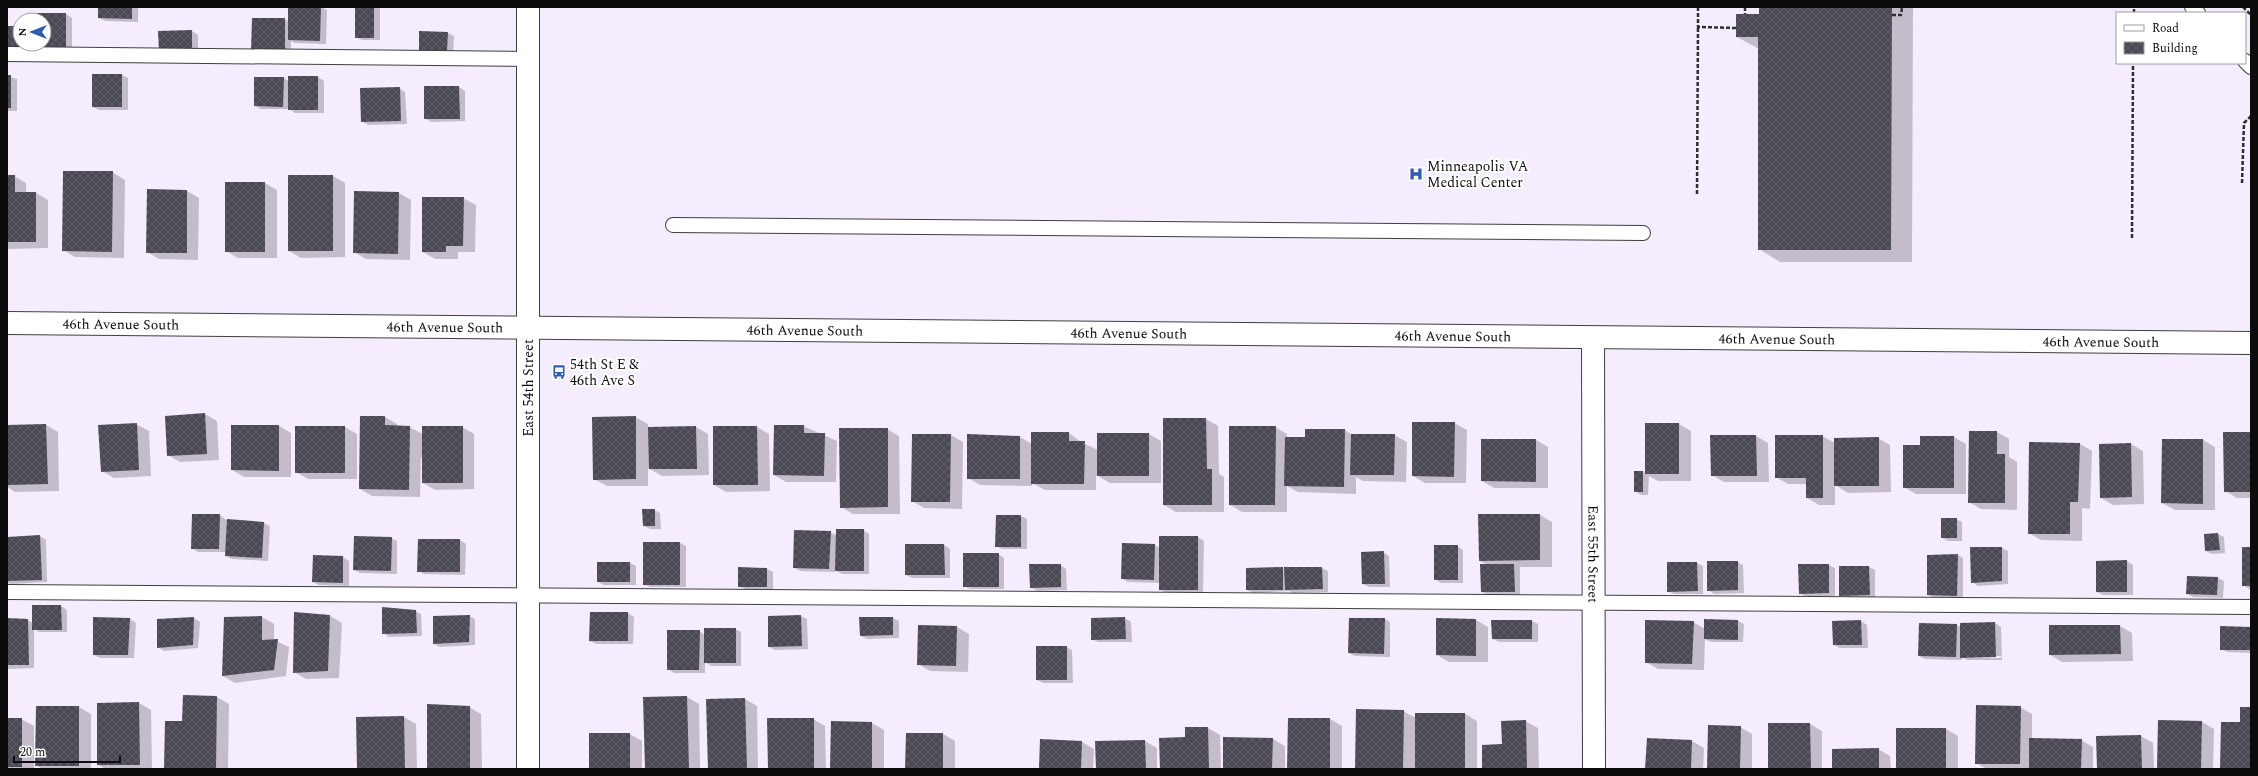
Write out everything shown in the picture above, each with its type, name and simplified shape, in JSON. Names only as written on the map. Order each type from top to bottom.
[{"type":"street","name":"East 54th Street","points":[[528,7],[528,769]]},
{"type":"street","name":"46th Avenue South","points":[[7,323],[528,326],[1593,338],[2251,343]]},
{"type":"street","name":"East 55th Street","points":[[1593,338],[1594,769]]},
{"type":"lane","points":[[7,54],[528,59]]},
{"type":"lane","points":[[673,225],[1643,233]]},
{"type":"lane","points":[[7,592],[2251,607]]},
{"type":"path","points":[[1697,194],[1698,7]]},
{"type":"path","points":[[1745,7],[1745,14]]},
{"type":"path","points":[[1892,15],[1901,15],[1902,7]]},
{"type":"path","points":[[2243,7],[2251,15]]},
{"type":"path","points":[[1698,27],[1736,28]]},
{"type":"path","points":[[2132,238],[2133,64]]},
{"type":"path","points":[[2242,183],[2244,123],[2251,116]]},
{"type":"building","points":[[98,7],[132,7],[132,19],[98,18]]},
{"type":"building","points":[[288,7],[321,7],[320,41],[288,40]]},
{"type":"building","points":[[355,7],[374,7],[374,38],[355,38]]},
{"type":"building","points":[[1759,7],[1892,7],[1891,250],[1758,250],[1758,37],[1736,37],[1736,14],[1759,14]]},
{"type":"building","points":[[52,13],[66,13],[66,47],[52,47]]},
{"type":"building","points":[[252,18],[285,18],[285,52],[251,51]]},
{"type":"building","points":[[7,26],[12,26],[12,50],[7,50]]},
{"type":"building","points":[[192,30],[192,50],[159,51],[158,31]]},
{"type":"building","points":[[419,31],[448,32],[447,51],[419,51]]},
{"type":"building","points":[[92,74],[122,74],[122,107],[92,107]]},
{"type":"building","points":[[7,75],[11,75],[11,108],[7,108]]},
{"type":"building","points":[[288,76],[318,76],[318,110],[288,110]]},
{"type":"building","points":[[254,77],[284,77],[283,107],[254,106]]},
{"type":"building","points":[[424,86],[459,86],[460,119],[424,119]]},
{"type":"building","points":[[400,87],[401,121],[361,122],[360,88]]},
{"type":"building","points":[[63,171],[113,171],[112,252],[62,251]]},
{"type":"building","points":[[7,175],[15,175],[15,192],[36,192],[36,242],[7,242]]},
{"type":"building","points":[[288,175],[333,175],[333,251],[288,251]]},
{"type":"building","points":[[225,182],[265,182],[265,252],[225,252]]},
{"type":"building","points":[[147,189],[187,190],[187,253],[146,253]]},
{"type":"building","points":[[354,191],[399,192],[398,254],[353,253]]},
{"type":"building","points":[[422,197],[464,197],[463,246],[446,246],[446,252],[422,252]]},
{"type":"building","points":[[205,413],[207,454],[167,456],[165,416]]},
{"type":"building","points":[[360,416],[385,416],[385,425],[410,426],[409,490],[359,489]]},
{"type":"building","points":[[636,416],[636,479],[593,480],[592,417]]},
{"type":"building","points":[[1163,418],[1206,418],[1207,469],[1212,469],[1212,505],[1163,505]]},
{"type":"building","points":[[1412,422],[1455,422],[1454,477],[1412,476]]},
{"type":"building","points":[[137,423],[139,470],[101,472],[98,425]]},
{"type":"building","points":[[1645,423],[1679,423],[1679,474],[1645,474]]},
{"type":"building","points":[[46,424],[48,484],[7,485],[7,425]]},
{"type":"building","points":[[231,425],[279,425],[279,471],[231,470]]},
{"type":"building","points":[[774,425],[804,425],[804,433],[825,433],[824,476],[773,475]]},
{"type":"building","points":[[295,426],[345,426],[345,473],[295,473]]},
{"type":"building","points":[[422,426],[463,426],[463,483],[422,483]]},
{"type":"building","points":[[696,426],[697,469],[649,469],[648,427]]},
{"type":"building","points":[[713,426],[757,426],[758,485],[713,485]]},
{"type":"building","points":[[1229,426],[1276,426],[1275,505],[1229,505]]},
{"type":"building","points":[[839,428],[888,428],[888,507],[840,508]]},
{"type":"building","points":[[1305,429],[1345,429],[1344,487],[1284,486],[1285,437],[1305,437]]},
{"type":"building","points":[[1969,431],[1997,431],[1997,454],[2005,454],[2005,503],[1968,503]]},
{"type":"building","points":[[1031,432],[1069,432],[1069,441],[1085,441],[1084,484],[1031,484]]},
{"type":"building","points":[[2223,432],[2251,432],[2251,492],[2224,492]]},
{"type":"building","points":[[1097,433],[1149,433],[1149,476],[1097,476]]},
{"type":"building","points":[[912,434],[951,434],[950,502],[911,502]]},
{"type":"building","points":[[967,434],[1020,436],[1020,479],[967,479]]},
{"type":"building","points":[[1351,434],[1395,434],[1394,475],[1350,475]]},
{"type":"building","points":[[1710,435],[1756,435],[1757,476],[1711,476]]},
{"type":"building","points":[[1775,435],[1823,435],[1823,498],[1806,498],[1806,478],[1775,478]]},
{"type":"building","points":[[1920,436],[1954,436],[1954,488],[1903,488],[1903,445],[1920,445]]},
{"type":"building","points":[[1879,437],[1879,486],[1834,486],[1834,438]]},
{"type":"building","points":[[1481,439],[1536,439],[1536,482],[1481,481]]},
{"type":"building","points":[[2162,439],[2203,439],[2203,504],[2161,503]]},
{"type":"building","points":[[2029,442],[2080,443],[2078,502],[2070,502],[2070,534],[2028,534]]},
{"type":"building","points":[[2131,443],[2132,497],[2100,498],[2099,444]]},
{"type":"building","points":[[1634,471],[1643,471],[1643,492],[1634,492]]},
{"type":"building","points":[[642,509],[655,509],[655,526],[643,526]]},
{"type":"building","points":[[192,514],[220,514],[219,549],[191,549]]},
{"type":"building","points":[[1478,514],[1540,514],[1540,560],[1479,561]]},
{"type":"building","points":[[996,515],[1021,515],[1021,547],[995,547]]},
{"type":"building","points":[[1941,518],[1957,518],[1957,538],[1941,538]]},
{"type":"building","points":[[227,519],[264,522],[262,558],[225,556]]},
{"type":"building","points":[[836,529],[864,529],[864,571],[835,571]]},
{"type":"building","points":[[794,530],[831,531],[829,569],[793,568]]},
{"type":"building","points":[[2218,533],[2220,550],[2205,551],[2204,534]]},
{"type":"building","points":[[40,535],[42,580],[7,581],[7,537]]},
{"type":"building","points":[[354,536],[392,537],[391,571],[353,570]]},
{"type":"building","points":[[1159,536],[1198,536],[1198,590],[1159,590]]},
{"type":"building","points":[[418,539],[460,539],[460,572],[417,572]]},
{"type":"building","points":[[643,542],[680,542],[680,585],[643,585]]},
{"type":"building","points":[[1122,543],[1155,544],[1154,580],[1121,579]]},
{"type":"building","points":[[905,544],[944,544],[945,575],[905,575]]},
{"type":"building","points":[[1434,545],[1458,545],[1458,580],[1434,580]]},
{"type":"building","points":[[1970,547],[2002,547],[2002,581],[1971,583]]},
{"type":"building","points":[[2242,547],[2251,547],[2251,586],[2242,586]]},
{"type":"building","points":[[1384,551],[1385,584],[1362,584],[1361,552]]},
{"type":"building","points":[[963,553],[999,553],[999,587],[963,587]]},
{"type":"building","points":[[1958,554],[1957,596],[1927,595],[1927,555]]},
{"type":"building","points":[[313,555],[343,556],[343,583],[312,582]]},
{"type":"building","points":[[2127,560],[2127,592],[2096,592],[2096,561]]},
{"type":"building","points":[[1707,561],[1738,561],[1738,590],[1707,591]]},
{"type":"building","points":[[597,562],[630,562],[630,582],[597,582]]},
{"type":"building","points":[[1667,562],[1697,562],[1698,591],[1667,592]]},
{"type":"building","points":[[1029,564],[1061,564],[1061,587],[1030,588]]},
{"type":"building","points":[[1480,564],[1514,564],[1515,592],[1481,592]]},
{"type":"building","points":[[1798,564],[1829,564],[1829,593],[1799,594]]},
{"type":"building","points":[[1839,566],[1869,566],[1870,595],[1839,596]]},
{"type":"building","points":[[738,567],[767,568],[767,587],[738,587]]},
{"type":"building","points":[[1283,567],[1283,590],[1246,590],[1246,568]]},
{"type":"building","points":[[1284,567],[1322,567],[1323,589],[1285,590]]},
{"type":"building","points":[[2187,576],[2218,577],[2217,595],[2186,594]]},
{"type":"building","points":[[32,605],[61,605],[62,630],[32,630]]},
{"type":"building","points":[[382,607],[416,610],[417,633],[382,634]]},
{"type":"building","points":[[294,612],[330,615],[328,671],[293,673]]},
{"type":"building","points":[[590,612],[628,612],[628,641],[589,641]]},
{"type":"building","points":[[470,615],[469,642],[433,644],[433,616]]},
{"type":"building","points":[[801,615],[802,646],[768,647],[768,616]]},
{"type":"building","points":[[262,616],[262,640],[278,639],[274,670],[222,676],[224,617]]},
{"type":"building","points":[[93,617],[130,618],[128,655],[93,655]]},
{"type":"building","points":[[194,617],[193,645],[157,648],[157,619]]},
{"type":"building","points":[[859,617],[893,617],[893,635],[860,636]]},
{"type":"building","points":[[1125,617],[1126,639],[1091,640],[1091,618]]},
{"type":"building","points":[[7,618],[28,619],[29,665],[7,665]]},
{"type":"building","points":[[1349,618],[1385,618],[1384,654],[1348,653]]},
{"type":"building","points":[[1436,618],[1476,619],[1476,656],[1436,655]]},
{"type":"building","points":[[1704,619],[1738,620],[1738,640],[1704,639]]},
{"type":"building","points":[[1491,620],[1532,620],[1532,639],[1492,639]]},
{"type":"building","points":[[1645,620],[1694,621],[1692,664],[1645,663]]},
{"type":"building","points":[[1861,620],[1862,645],[1833,645],[1832,621]]},
{"type":"building","points":[[1995,622],[1996,657],[1960,658],[1960,623]]},
{"type":"building","points":[[1919,623],[1957,624],[1956,657],[1918,656]]},
{"type":"building","points":[[918,625],[957,626],[956,666],[917,665]]},
{"type":"building","points":[[2049,625],[2120,625],[2121,654],[2049,655]]},
{"type":"building","points":[[2220,626],[2251,627],[2251,650],[2220,650]]},
{"type":"building","points":[[704,628],[736,628],[736,663],[704,663]]},
{"type":"building","points":[[667,630],[700,630],[699,670],[667,670]]},
{"type":"building","points":[[1036,646],[1067,646],[1067,680],[1036,680]]},
{"type":"building","points":[[183,695],[217,696],[216,769],[164,769],[165,721],[182,721]]},
{"type":"building","points":[[687,696],[689,769],[645,769],[643,697]]},
{"type":"building","points":[[745,698],[747,769],[708,769],[706,699]]},
{"type":"building","points":[[139,702],[140,765],[97,765],[97,703]]},
{"type":"building","points":[[427,704],[470,706],[470,769],[427,769]]},
{"type":"building","points":[[1976,705],[2021,706],[2020,764],[1975,764]]},
{"type":"building","points":[[36,706],[79,706],[79,766],[35,766]]},
{"type":"building","points":[[2240,707],[2251,707],[2251,769],[2220,769],[2221,722],[2240,722]]},
{"type":"building","points":[[1356,709],[1404,710],[1403,769],[1355,769]]},
{"type":"building","points":[[1415,713],[1465,713],[1465,769],[1415,769]]},
{"type":"building","points":[[404,716],[405,769],[357,769],[356,717]]},
{"type":"building","points":[[7,718],[22,718],[22,767],[7,767]]},
{"type":"building","points":[[767,718],[814,718],[814,769],[768,769]]},
{"type":"building","points":[[1288,718],[1330,718],[1330,769],[1287,769]]},
{"type":"building","points":[[1526,720],[1527,769],[1482,769],[1482,745],[1502,744],[1501,721]]},
{"type":"building","points":[[2158,720],[2202,721],[2201,769],[2157,769]]},
{"type":"building","points":[[831,721],[872,722],[872,769],[830,769]]},
{"type":"building","points":[[1768,723],[1810,723],[1811,769],[1768,769]]},
{"type":"building","points":[[1708,725],[1741,726],[1740,769],[1707,769]]},
{"type":"building","points":[[1185,727],[1208,727],[1209,769],[1160,769],[1159,738],[1185,737]]},
{"type":"building","points":[[1896,728],[1946,728],[1946,769],[1896,769]]},
{"type":"building","points":[[589,733],[630,733],[630,769],[589,769]]},
{"type":"building","points":[[906,733],[943,733],[943,769],[905,769]]},
{"type":"building","points":[[2141,735],[2142,769],[2097,769],[2096,736]]},
{"type":"building","points":[[1223,737],[1273,738],[1272,769],[1223,769]]},
{"type":"building","points":[[1647,738],[1692,740],[1691,769],[1645,769]]},
{"type":"building","points":[[2029,738],[2082,739],[2081,769],[2029,769]]},
{"type":"building","points":[[1040,739],[1082,741],[1081,769],[1039,769]]},
{"type":"building","points":[[1145,740],[1146,769],[1096,769],[1095,741]]},
{"type":"building","points":[[1879,748],[1879,769],[1832,769],[1832,749]]},
{"type":"place","name":"Minneapolis VA Medical Center","points":[[1416,174]]},
{"type":"place","name":"54th St E & 46th Ave S","points":[[559,372]]}]
